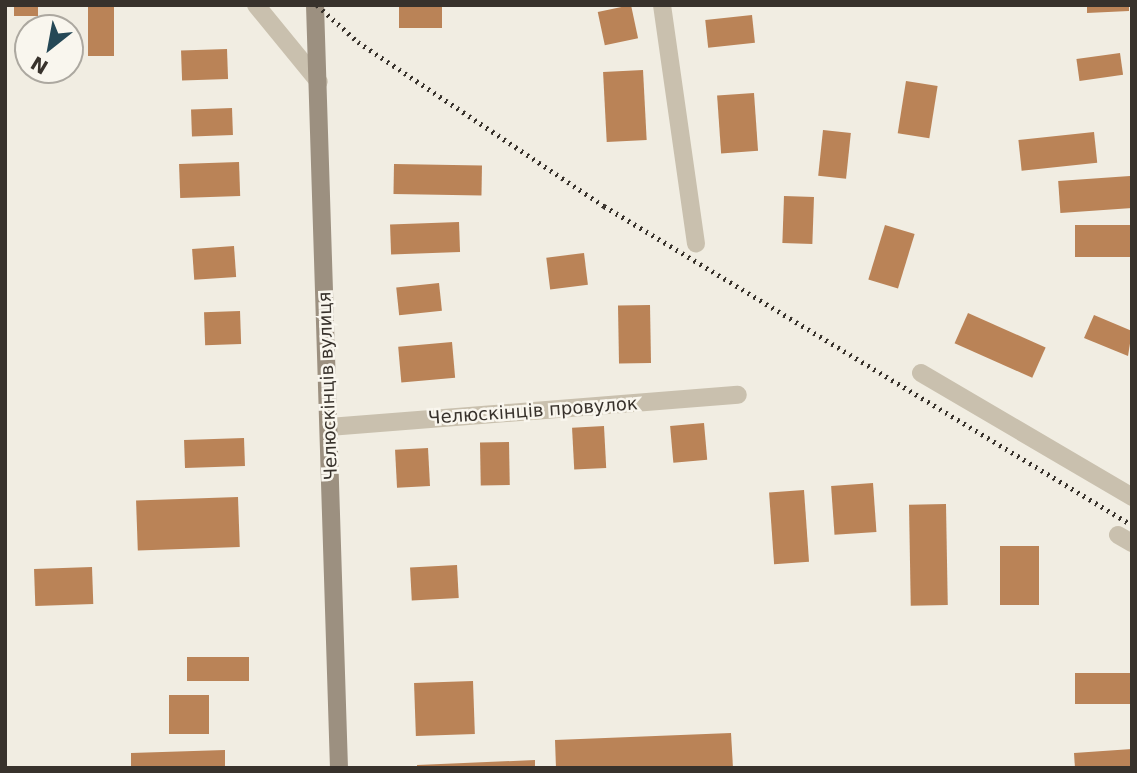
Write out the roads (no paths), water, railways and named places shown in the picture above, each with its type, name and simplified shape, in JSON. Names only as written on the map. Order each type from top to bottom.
[{"type":"street","points":[[256,5],[319,82]]},
{"type":"street","name":"Челюскінців вулиця","points":[[315,5],[339,768]]},
{"type":"street","points":[[662,5],[696,244]]},
{"type":"street","points":[[921,373],[1132,497]]},
{"type":"street","name":"Челюскінців провулок","points":[[329,427],[738,395]]},
{"type":"railway","points":[[317,5],[358,42],[604,206],[1132,525]]}]
